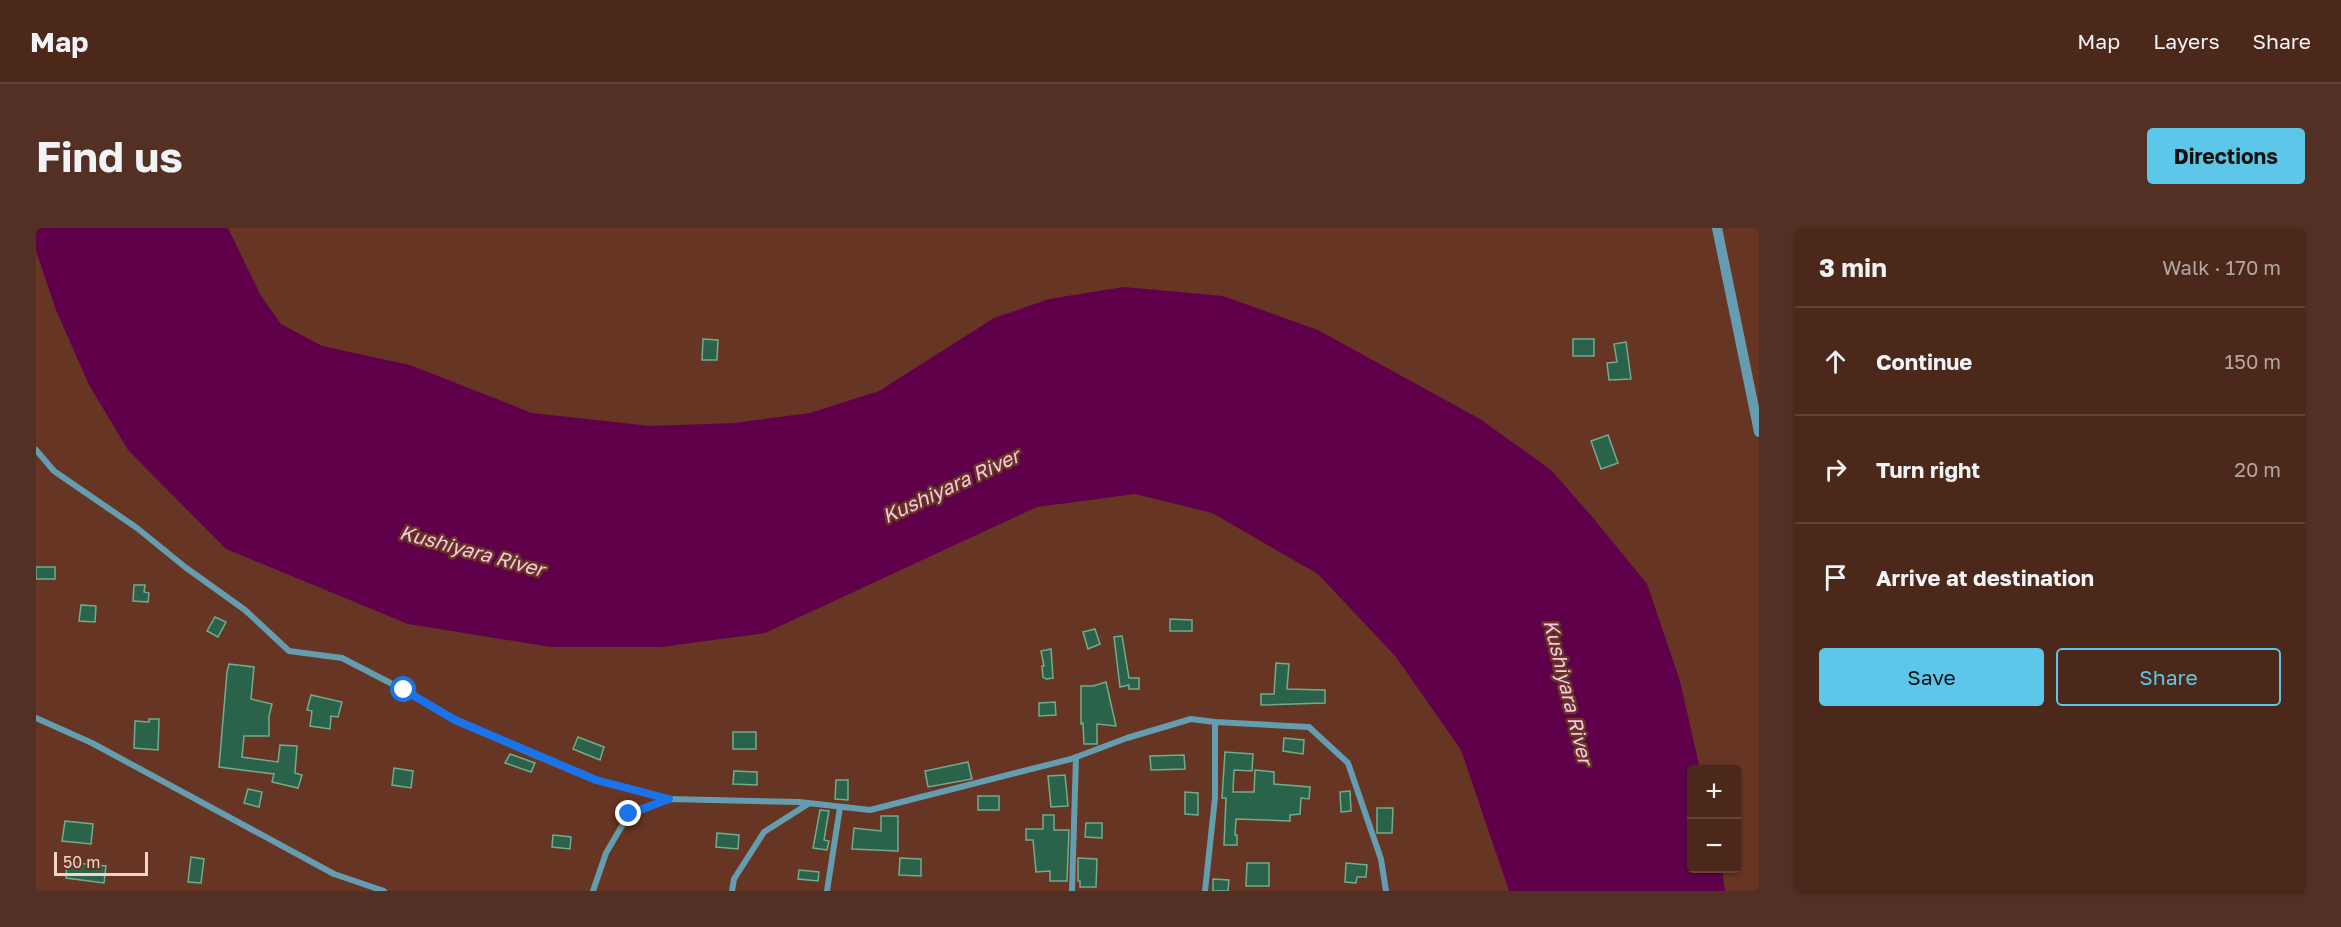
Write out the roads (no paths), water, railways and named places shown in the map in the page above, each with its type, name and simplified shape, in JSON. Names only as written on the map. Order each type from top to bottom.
[{"type":"street","points":[[1717,228],[1759,432]]},
{"type":"street","points":[[36,450],[54,471],[137,528],[185,567],[245,610],[289,651],[342,658],[455,720],[596,780],[669,799],[808,803],[870,810],[1077,757],[1127,738],[1191,719],[1309,727],[1348,763],[1381,859],[1386,891]]},
{"type":"street","points":[[36,718],[92,743],[334,874],[384,891]]},
{"type":"street","points":[[1205,891],[1215,798],[1215,722]]},
{"type":"street","points":[[1072,891],[1077,757]]},
{"type":"street","points":[[593,891],[606,853],[629,814],[669,799]]},
{"type":"street","points":[[732,891],[734,879],[765,832],[808,803]]},
{"type":"street","points":[[827,891],[840,807]]},
{"type":"water","name":"Kushiyara River","points":[[36,228],[228,228],[261,296],[281,324],[322,346],[410,365],[532,413],[651,426],[734,423],[810,413],[879,391],[994,318],[1049,299],[1124,287],[1223,296],[1318,330],[1480,419],[1551,470],[1647,584],[1680,681],[1699,765],[1687,765],[1687,873],[1723,873],[1725,891],[1509,891],[1461,750],[1396,657],[1318,574],[1212,513],[1135,494],[1037,507],[765,633],[661,647],[551,647],[408,624],[226,549],[128,450],[89,385],[56,310],[36,251]]}]
